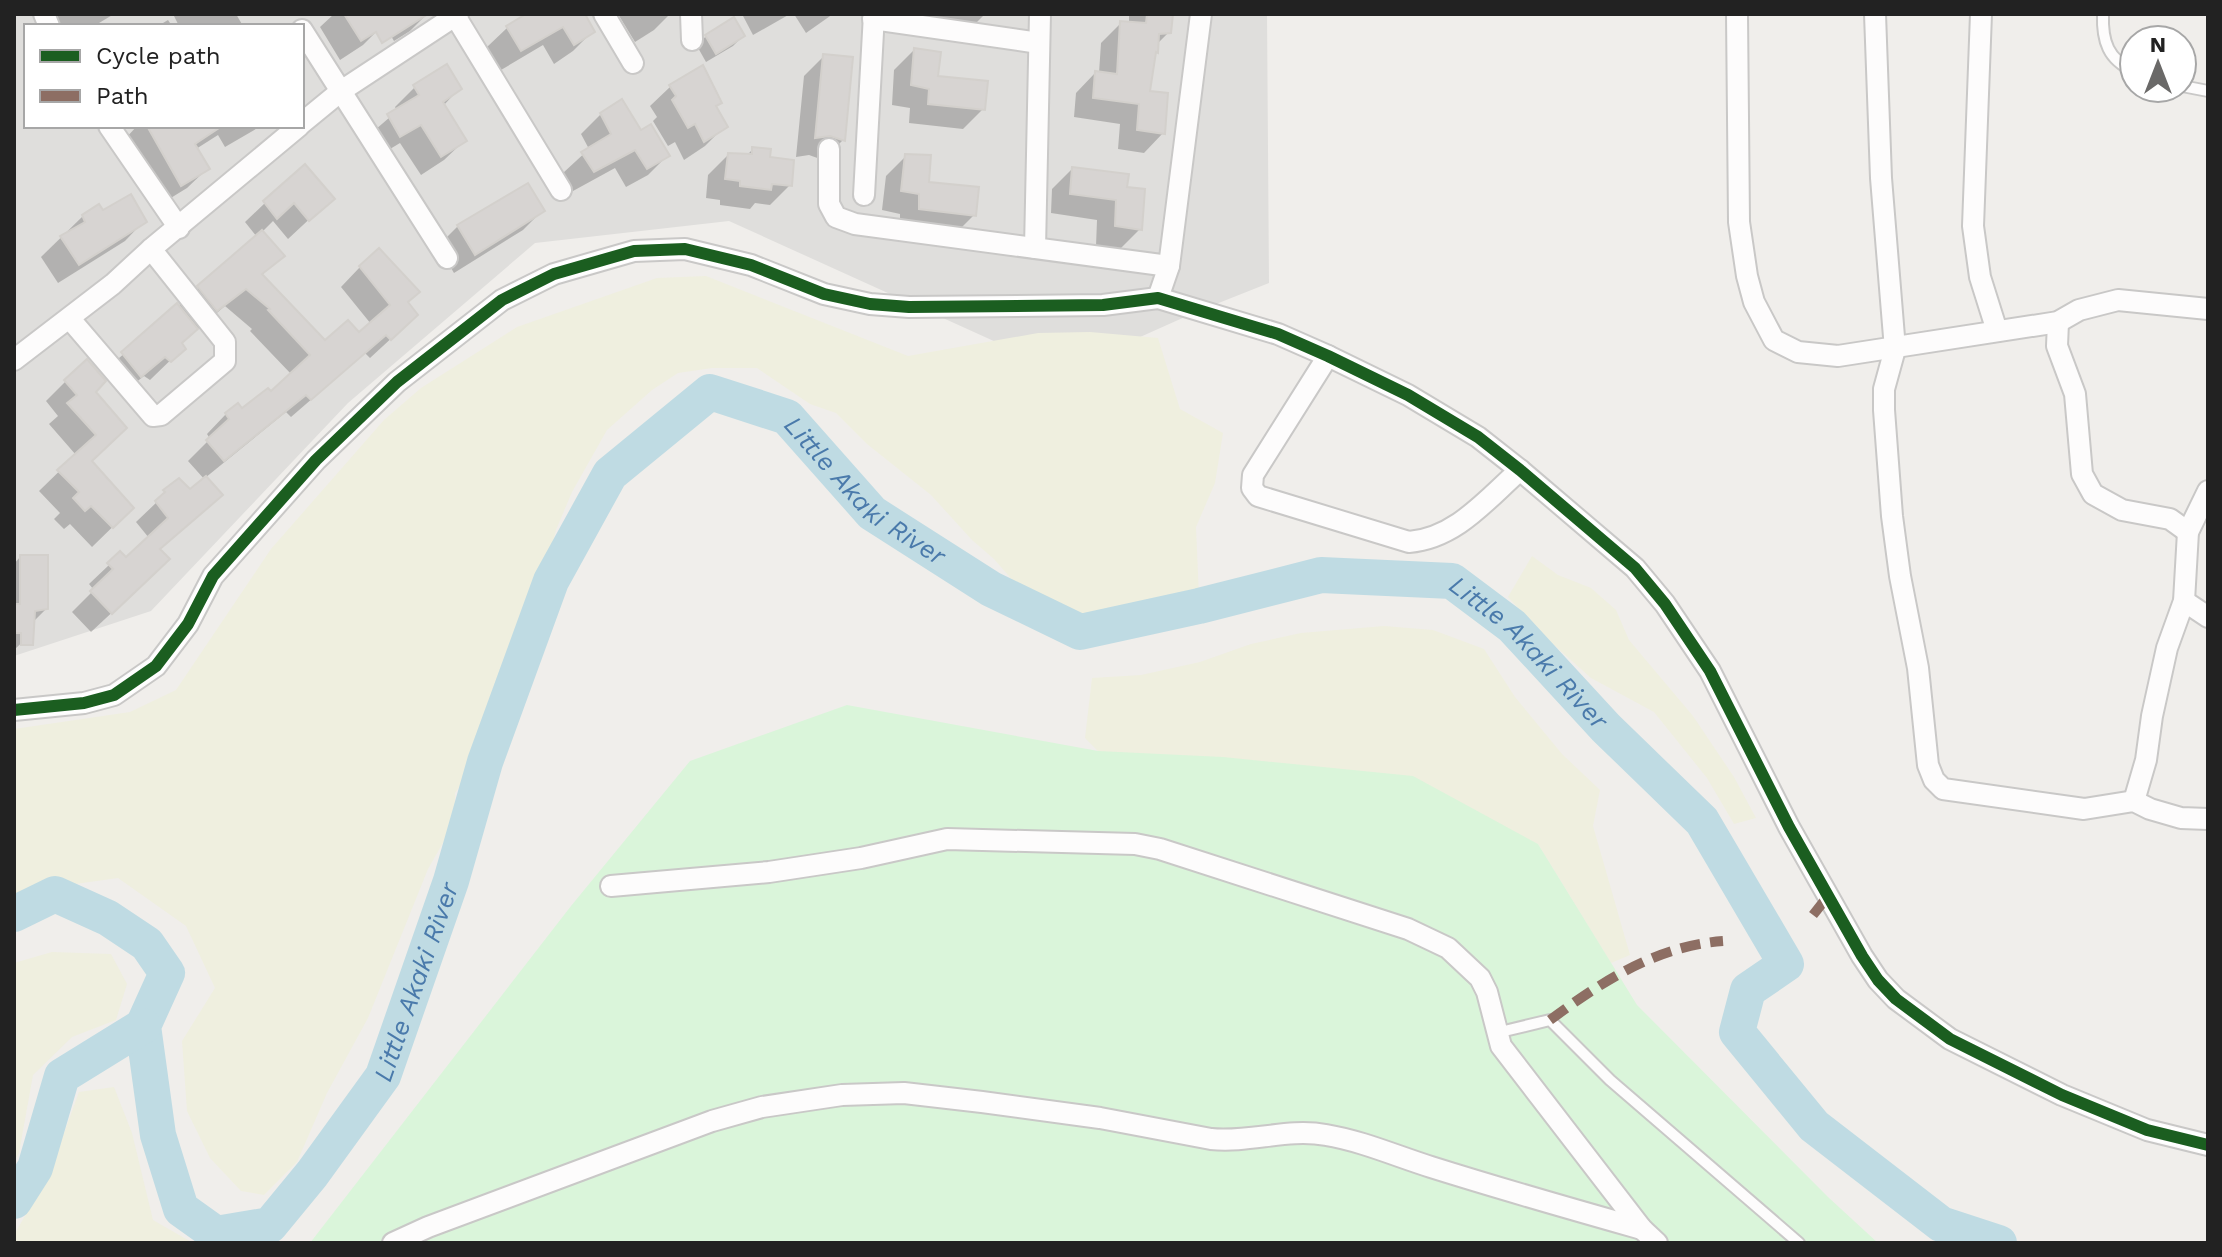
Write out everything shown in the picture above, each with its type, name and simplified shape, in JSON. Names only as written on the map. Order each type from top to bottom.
[{"type":"street","points":[[304,122],[341,91],[456,14],[561,190]]},
{"type":"street","points":[[604,14],[633,63]]},
{"type":"street","points":[[691,14],[692,40]]},
{"type":"street","points":[[1035,248],[1040,14]]},
{"type":"street","points":[[1158,298],[1169,266],[1201,14]]},
{"type":"street","points":[[1737,14],[1739,222],[1754,302],[1774,340],[1798,352],[1838,356],[2058,322],[2079,310],[2118,300],[2208,309]]},
{"type":"street","points":[[1875,14],[1881,178],[1895,349],[1884,389],[1892,516],[1918,668],[1928,765],[1934,780],[1943,789],[2058,807],[2084,809],[2134,801],[2181,818],[2208,819]]},
{"type":"street","points":[[1981,14],[1973,226],[1980,277],[1997,331]]},
{"type":"street","points":[[864,195],[873,16],[1039,43]]},
{"type":"street","points":[[304,33],[447,258]]},
{"type":"street","points":[[110,128],[179,228]]},
{"type":"street","points":[[14,360],[70,319],[296,128]]},
{"type":"street","points":[[829,149],[829,204],[836,217],[855,224],[1169,266]]},
{"type":"street","points":[[70,319],[153,416],[161,415],[225,361],[225,342],[151,249]]},
{"type":"street","points":[[14,710],[84,703],[114,695],[156,666],[188,624],[213,576],[316,460],[397,382],[502,300],[554,274],[634,251],[685,249],[751,265],[824,294],[870,304],[909,307],[1103,305],[1158,298],[1278,334],[1328,356],[1408,395],[1478,437],[1520,470],[1635,568],[1665,604],[1710,671],[1789,827],[1862,956],[1896,999],[1950,1039],[2062,1095],[2147,1130],[2208,1145]]},
{"type":"street","points":[[2058,322],[2057,346],[2075,394],[2082,474],[2093,494],[2122,510],[2170,519],[2188,532]]},
{"type":"street","points":[[1328,356],[1253,475],[1252,488],[1258,496],[1409,542],[1430,540],[1450,531],[1520,470]]},
{"type":"street","points":[[2134,801],[2146,760],[2167,648],[2184,601],[2188,532],[2208,491]]},
{"type":"street","points":[[2184,601],[2208,617]]},
{"type":"street","points":[[611,886],[769,872],[861,858],[947,839],[1148,846],[1408,929],[1448,948],[1480,978],[1487,992],[1501,1046],[1649,1236]]},
{"type":"street","points":[[393,1243],[428,1227],[712,1121],[762,1107],[842,1095],[904,1093],[1100,1118],[1229,1141],[1276,1133],[1322,1134],[1354,1141],[1649,1236]]},
{"type":"lane","points":[[2103,14],[2105,46],[2118,64]]},
{"type":"lane","points":[[1496,1033],[1550,1020],[1610,1080],[1799,1243]]},
{"type":"shaded area","points":[[14,14],[1267,14],[1269,283],[1062,372],[729,221],[535,243],[348,403],[151,611],[14,656]]},
{"type":"green space","points":[[706,276],[908,356],[1038,333],[1090,332],[1158,338],[1180,409],[1223,433],[1215,483],[1196,527],[1199,597],[1180,607],[1111,622],[1081,624],[1021,590],[931,495],[867,444],[836,413],[810,404],[757,368],[712,368],[678,373],[652,390],[607,430],[572,492],[556,530],[541,588],[528,614],[502,697],[475,764],[455,793],[456,820],[428,869],[368,1018],[327,1093],[297,1162],[264,1195],[241,1191],[210,1158],[187,1111],[182,1041],[215,988],[186,926],[118,878],[47,888],[14,897],[14,729],[130,712],[176,690],[271,549],[384,420],[421,388],[517,327],[657,278]]},
{"type":"green space","points":[[1532,556],[1558,575],[1591,588],[1616,610],[1629,640],[1693,716],[1734,777],[1756,818],[1734,824],[1707,778],[1654,712],[1591,678],[1544,636],[1508,597]]},
{"type":"green space","points":[[1384,626],[1433,630],[1484,649],[1515,697],[1562,754],[1600,790],[1593,826],[1630,955],[1611,963],[1538,844],[1098,751],[1085,738],[1092,678],[1141,675],[1200,662],[1251,644],[1301,633]]},
{"type":"green space","points":[[847,705],[1098,751],[1223,757],[1413,776],[1538,844],[1637,1005],[1828,1197],[1878,1243],[310,1243],[571,906],[690,761]]},
{"type":"green space","points":[[52,952],[111,954],[127,984],[116,1020],[72,1037],[33,1075],[19,1153],[14,1162],[14,963]]},
{"type":"green space","points":[[114,1087],[132,1133],[153,1220],[193,1243],[14,1243],[14,1235],[49,1174],[79,1092]]},
{"type":"building","points":[[344,14],[428,14],[382,43],[376,32],[361,41]]},
{"type":"building","points":[[526,14],[585,14],[595,32],[574,45],[563,27],[521,51],[506,26]]},
{"type":"building","points":[[1147,14],[1173,14],[1171,33],[1159,34],[1150,91],[1168,93],[1165,134],[1137,130],[1139,104],[1093,98],[1095,71],[1117,74],[1120,21],[1146,23]]},
{"type":"building","points":[[734,17],[745,36],[716,54],[705,35]]},
{"type":"building","points":[[914,48],[941,52],[938,76],[988,81],[985,110],[928,104],[929,89],[911,85]]},
{"type":"building","points":[[823,54],[853,57],[845,141],[830,136],[815,138]]},
{"type":"building","points":[[447,64],[462,89],[443,102],[467,141],[441,157],[421,125],[400,137],[387,114],[419,95],[413,85]]},
{"type":"building","points":[[703,65],[722,103],[716,106],[728,127],[704,142],[695,124],[688,128],[672,100],[676,96],[669,85]]},
{"type":"building","points":[[622,99],[641,130],[651,124],[670,156],[647,169],[635,150],[594,172],[581,152],[611,134],[600,113]]},
{"type":"building","points":[[148,128],[219,128],[195,144],[210,169],[181,186]]},
{"type":"building","points":[[752,147],[771,149],[770,157],[794,160],[792,186],[772,184],[771,190],[740,186],[740,181],[725,179],[728,153],[752,154]]},
{"type":"building","points":[[905,154],[931,155],[929,182],[979,187],[976,216],[919,209],[919,194],[901,191]]},
{"type":"building","points":[[305,164],[335,199],[309,221],[294,203],[277,219],[263,201]]},
{"type":"building","points":[[1072,167],[1129,174],[1127,187],[1145,189],[1142,230],[1115,226],[1116,200],[1070,194]]},
{"type":"building","points":[[528,183],[545,211],[475,255],[457,225]]},
{"type":"building","points":[[131,194],[147,222],[79,265],[60,236],[85,222],[82,215],[99,204],[103,210]]},
{"type":"building","points":[[262,230],[285,256],[262,274],[325,340],[348,320],[359,332],[390,305],[359,266],[379,248],[420,292],[408,302],[418,315],[391,340],[386,335],[311,400],[306,395],[224,461],[206,440],[229,419],[225,413],[238,403],[242,408],[268,388],[271,391],[310,355],[270,309],[246,289],[217,311],[197,286]]},
{"type":"building","points":[[177,303],[198,329],[182,343],[186,349],[171,362],[165,357],[141,377],[121,352]]},
{"type":"building","points":[[87,359],[106,381],[96,392],[127,428],[92,461],[134,508],[113,528],[91,506],[85,511],[73,498],[79,492],[57,470],[96,435],[67,403],[77,395],[64,380]]},
{"type":"building","points":[[206,476],[223,495],[160,549],[170,559],[112,614],[90,591],[113,569],[107,563],[120,551],[126,557],[168,518],[155,501],[165,492],[163,490],[179,478],[190,489]]},
{"type":"building","points":[[20,555],[48,555],[48,609],[35,611],[33,645],[21,645],[21,633],[14,633],[14,604],[20,604]]},
{"type":"waterway","name":"Little Akaki River","points":[[14,914],[55,894],[108,918],[147,944],[167,973],[143,1026],[158,1135],[181,1209],[216,1234],[270,1225],[312,1174],[383,1076],[451,881],[485,762],[551,581],[610,474],[710,392],[787,417],[872,513],[991,589],[1080,632],[1321,575],[1452,581],[1512,626],[1606,728],[1702,821],[1786,964],[1748,990],[1737,1032],[1814,1126],[1941,1224],[1999,1243]]},
{"type":"waterway","points":[[14,1201],[35,1168],[62,1076],[143,1026]]},
{"type":"marked path","points":[[1813,915],[1828,896]]},
{"type":"marked path","points":[[1550,1020],[1631,968],[1675,950],[1723,941]]},
{"type":"cycle path","points":[[14,710],[84,703],[114,695],[156,666],[188,624],[213,576],[316,460],[397,382],[502,300],[554,274],[634,251],[685,249],[751,265],[824,294],[870,304],[909,307],[1103,305],[1158,298],[1278,334],[1328,356],[1408,395],[1478,437],[1520,470],[1635,568],[1665,604],[1710,671],[1789,827],[1862,956],[1896,999],[1950,1039],[2062,1095],[2147,1130],[2208,1145]]}]
